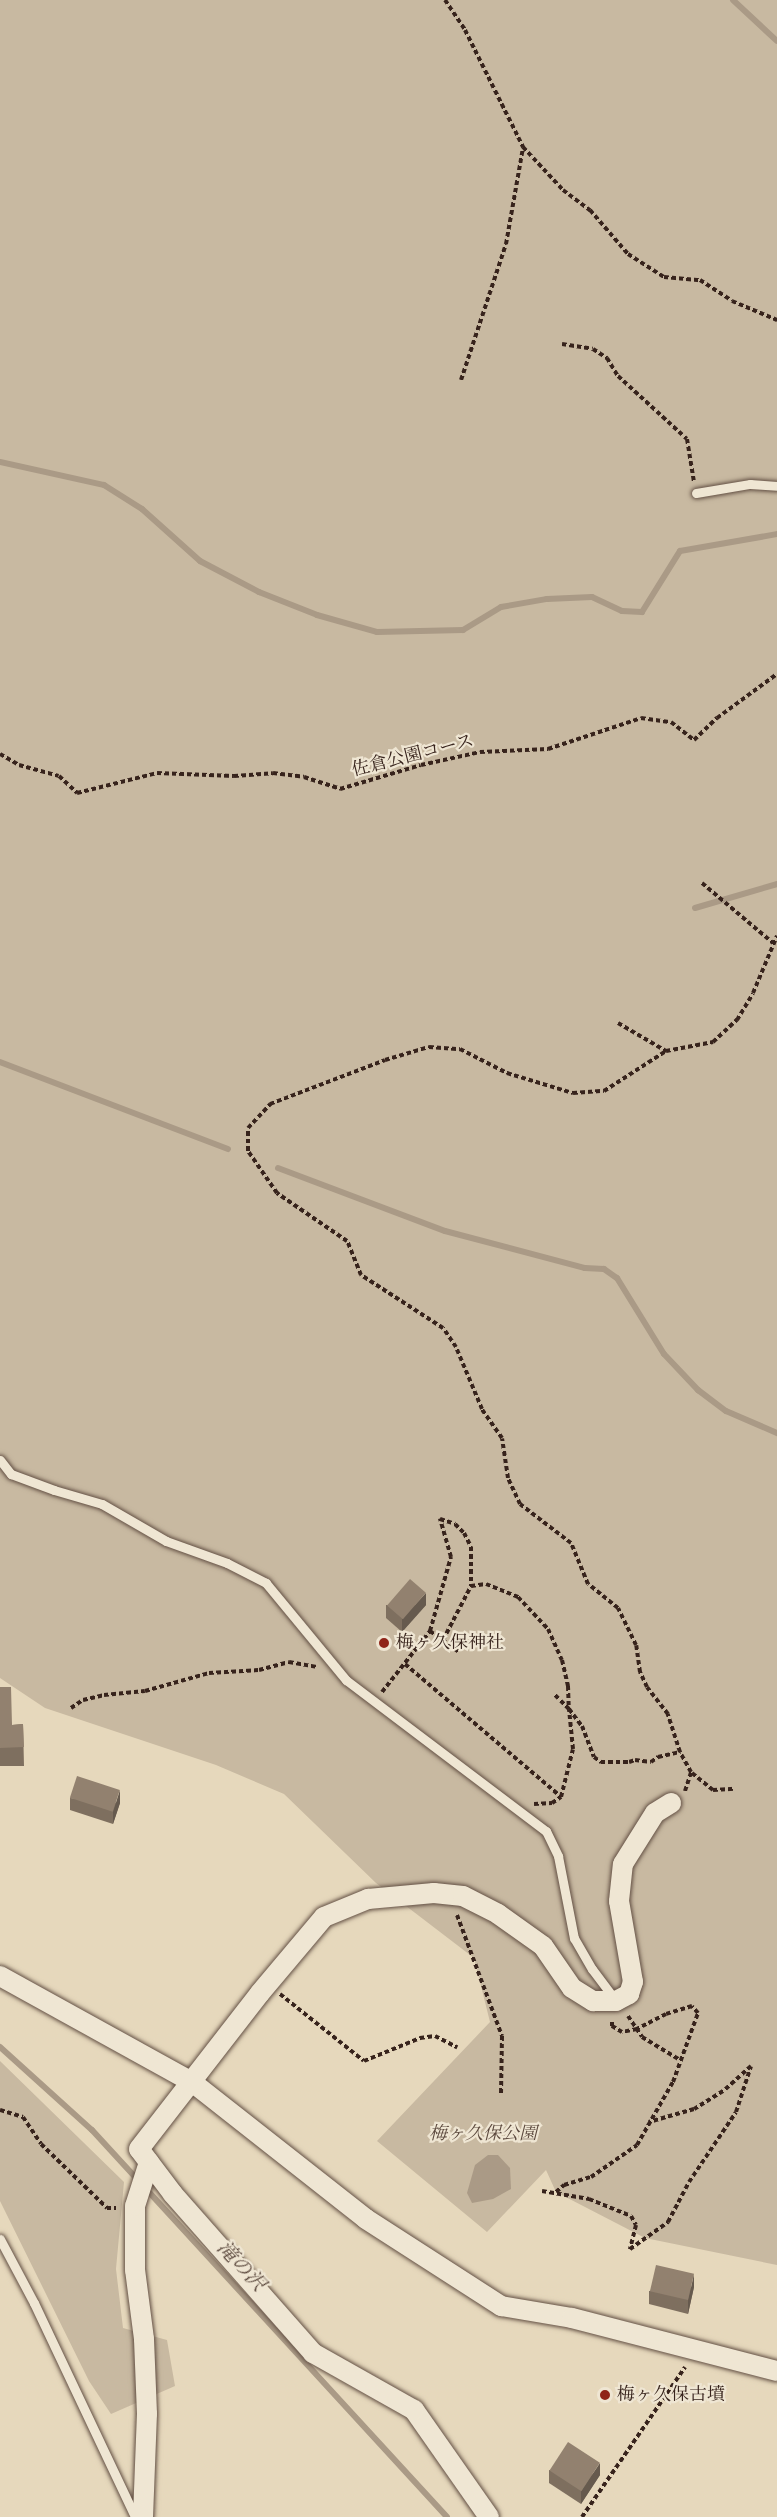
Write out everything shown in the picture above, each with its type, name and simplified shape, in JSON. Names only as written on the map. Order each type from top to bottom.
[{"type":"street","points":[[489,2517],[414,2410],[313,2353],[147,2166],[139,2149],[268,1984],[324,1917],[368,1899],[434,1893],[463,1896],[498,1914],[543,1946],[572,1988],[593,2001],[616,2001],[629,1994],[633,1982],[619,1901],[623,1864],[655,1813],[671,1803]]},
{"type":"street","points":[[0,1976],[192,2082],[366,2219],[501,2306],[572,2318],[777,2372]]},
{"type":"street","points":[[143,2517],[147,2414],[144,2339],[135,2270],[136,2202],[147,2166]]},
{"type":"lane","points":[[696,493],[750,484],[777,486]]},
{"type":"lane","points":[[0,1460],[11,1474],[102,1504],[166,1541],[227,1563],[266,1583],[346,1680],[546,1832],[558,1856],[574,1938],[592,1970],[616,2001]]},
{"type":"lane","points":[[0,2239],[34,2302],[135,2517]]},
{"type":"path","points":[[445,0],[465,30],[523,147],[563,190],[590,210],[628,254],[664,277],[700,280],[732,301],[777,320]]},
{"type":"path","points":[[461,380],[506,244],[523,147]]},
{"type":"path","points":[[562,344],[594,350],[607,358],[618,376],[687,439],[696,493]]},
{"type":"path","name":"佐倉公園コース","points":[[0,754],[19,765],[59,776],[77,793],[157,773],[234,776],[273,773],[304,777],[340,789],[420,765],[480,752],[548,749],[641,718],[671,722],[694,740],[717,718],[777,674]]},
{"type":"path","points":[[702,884],[773,943]]},
{"type":"path","points":[[735,1789],[713,1790],[691,1772],[680,1752],[668,1713],[647,1687],[640,1672],[636,1645],[618,1608],[588,1584],[571,1543],[520,1504],[508,1478],[502,1438],[482,1409],[456,1347],[443,1328],[361,1275],[347,1241],[278,1194],[248,1151],[248,1128],[270,1104],[385,1060],[429,1047],[460,1049],[507,1073],[573,1093],[604,1091],[666,1051],[713,1042],[737,1020],[753,993],[777,936]]},
{"type":"path","points":[[618,1023],[666,1051]]},
{"type":"path","points":[[374,1701],[430,1630],[451,1557],[440,1520],[455,1524],[464,1533],[471,1547],[471,1586],[443,1640]]},
{"type":"path","points":[[471,1586],[486,1584],[518,1597],[548,1629],[562,1660],[568,1686],[573,1749],[561,1797],[552,1803],[511,1806]]},
{"type":"path","points":[[430,1630],[459,1652]]},
{"type":"path","points":[[70,1708],[83,1700],[104,1695],[145,1691],[209,1673],[260,1670],[289,1662],[319,1668],[336,1667]]},
{"type":"path","points":[[405,1664],[561,1797]]},
{"type":"path","points":[[555,1695],[582,1726],[594,1757],[601,1762],[635,1760],[651,1762],[658,1757],[680,1752]]},
{"type":"path","points":[[671,1803],[684,1792],[691,1772]]},
{"type":"path","points":[[451,1895],[502,2036],[501,2095]]},
{"type":"path","points":[[268,1984],[364,2061],[420,2038],[435,2036],[457,2047]]},
{"type":"path","points":[[616,2001],[642,2037],[680,2060]]},
{"type":"path","points":[[556,2192],[564,2185],[591,2177],[620,2160],[637,2145],[673,2082],[698,2013],[692,2006],[666,2013],[637,2029],[622,2032],[612,2026],[612,2011],[616,2001]]},
{"type":"path","points":[[542,2191],[589,2199],[631,2216],[636,2225],[630,2249],[668,2222],[689,2182],[736,2112],[751,2066],[723,2091],[694,2109],[649,2122]]},
{"type":"path","points":[[0,2110],[23,2117],[41,2144],[107,2208],[136,2202]]},
{"type":"path","points":[[582,2517],[697,2350]]},
{"type":"green space","name":"梅ヶ久保公園","points":[[0,0],[777,0],[777,2265],[645,2238],[556,2192],[546,2170],[487,2232],[377,2141],[490,2022],[474,1958],[376,1883],[284,1794],[216,1765],[45,1708],[0,1678]]},
{"type":"green space","points":[[0,2061],[124,2182],[116,2269],[123,2328],[167,2340],[175,2386],[111,2414],[89,2381],[0,2201]]},
{"type":"shaded area","points":[[488,2155],[498,2155],[510,2168],[511,2189],[493,2199],[472,2203],[467,2193],[475,2165]]},
{"type":"building","points":[[410,1579],[426,1593],[403,1619],[387,1605]]},
{"type":"building","points":[[0,1687],[11,1687],[12,1725],[23,1724],[24,1747],[0,1748]]},
{"type":"building","points":[[77,1776],[120,1790],[113,1812],[70,1798]]},
{"type":"building","points":[[656,2265],[694,2274],[688,2300],[650,2291]]},
{"type":"building","points":[[568,2442],[600,2463],[581,2491],[549,2471]]},
{"type":"waterway","points":[[733,0],[777,41]]},
{"type":"waterway","points":[[0,462],[104,485],[142,509],[200,561],[259,592],[317,615],[377,632],[463,630],[501,607],[547,599],[592,597],[622,611],[642,612],[680,551],[777,534]]},
{"type":"waterway","points":[[695,908],[777,884]]},
{"type":"waterway","points":[[0,1062],[228,1149]]},
{"type":"waterway","points":[[278,1168],[445,1231],[585,1268],[604,1269],[617,1278],[664,1354],[698,1390],[726,1411],[777,1433]]},
{"type":"waterway","name":"滝の沢","points":[[0,2047],[92,2130],[447,2517]]},
{"type":"place","name":"梅ヶ久保神社","points":[[384,1643]]},
{"type":"place","name":"梅ヶ久保古墳","points":[[605,2395]]}]
